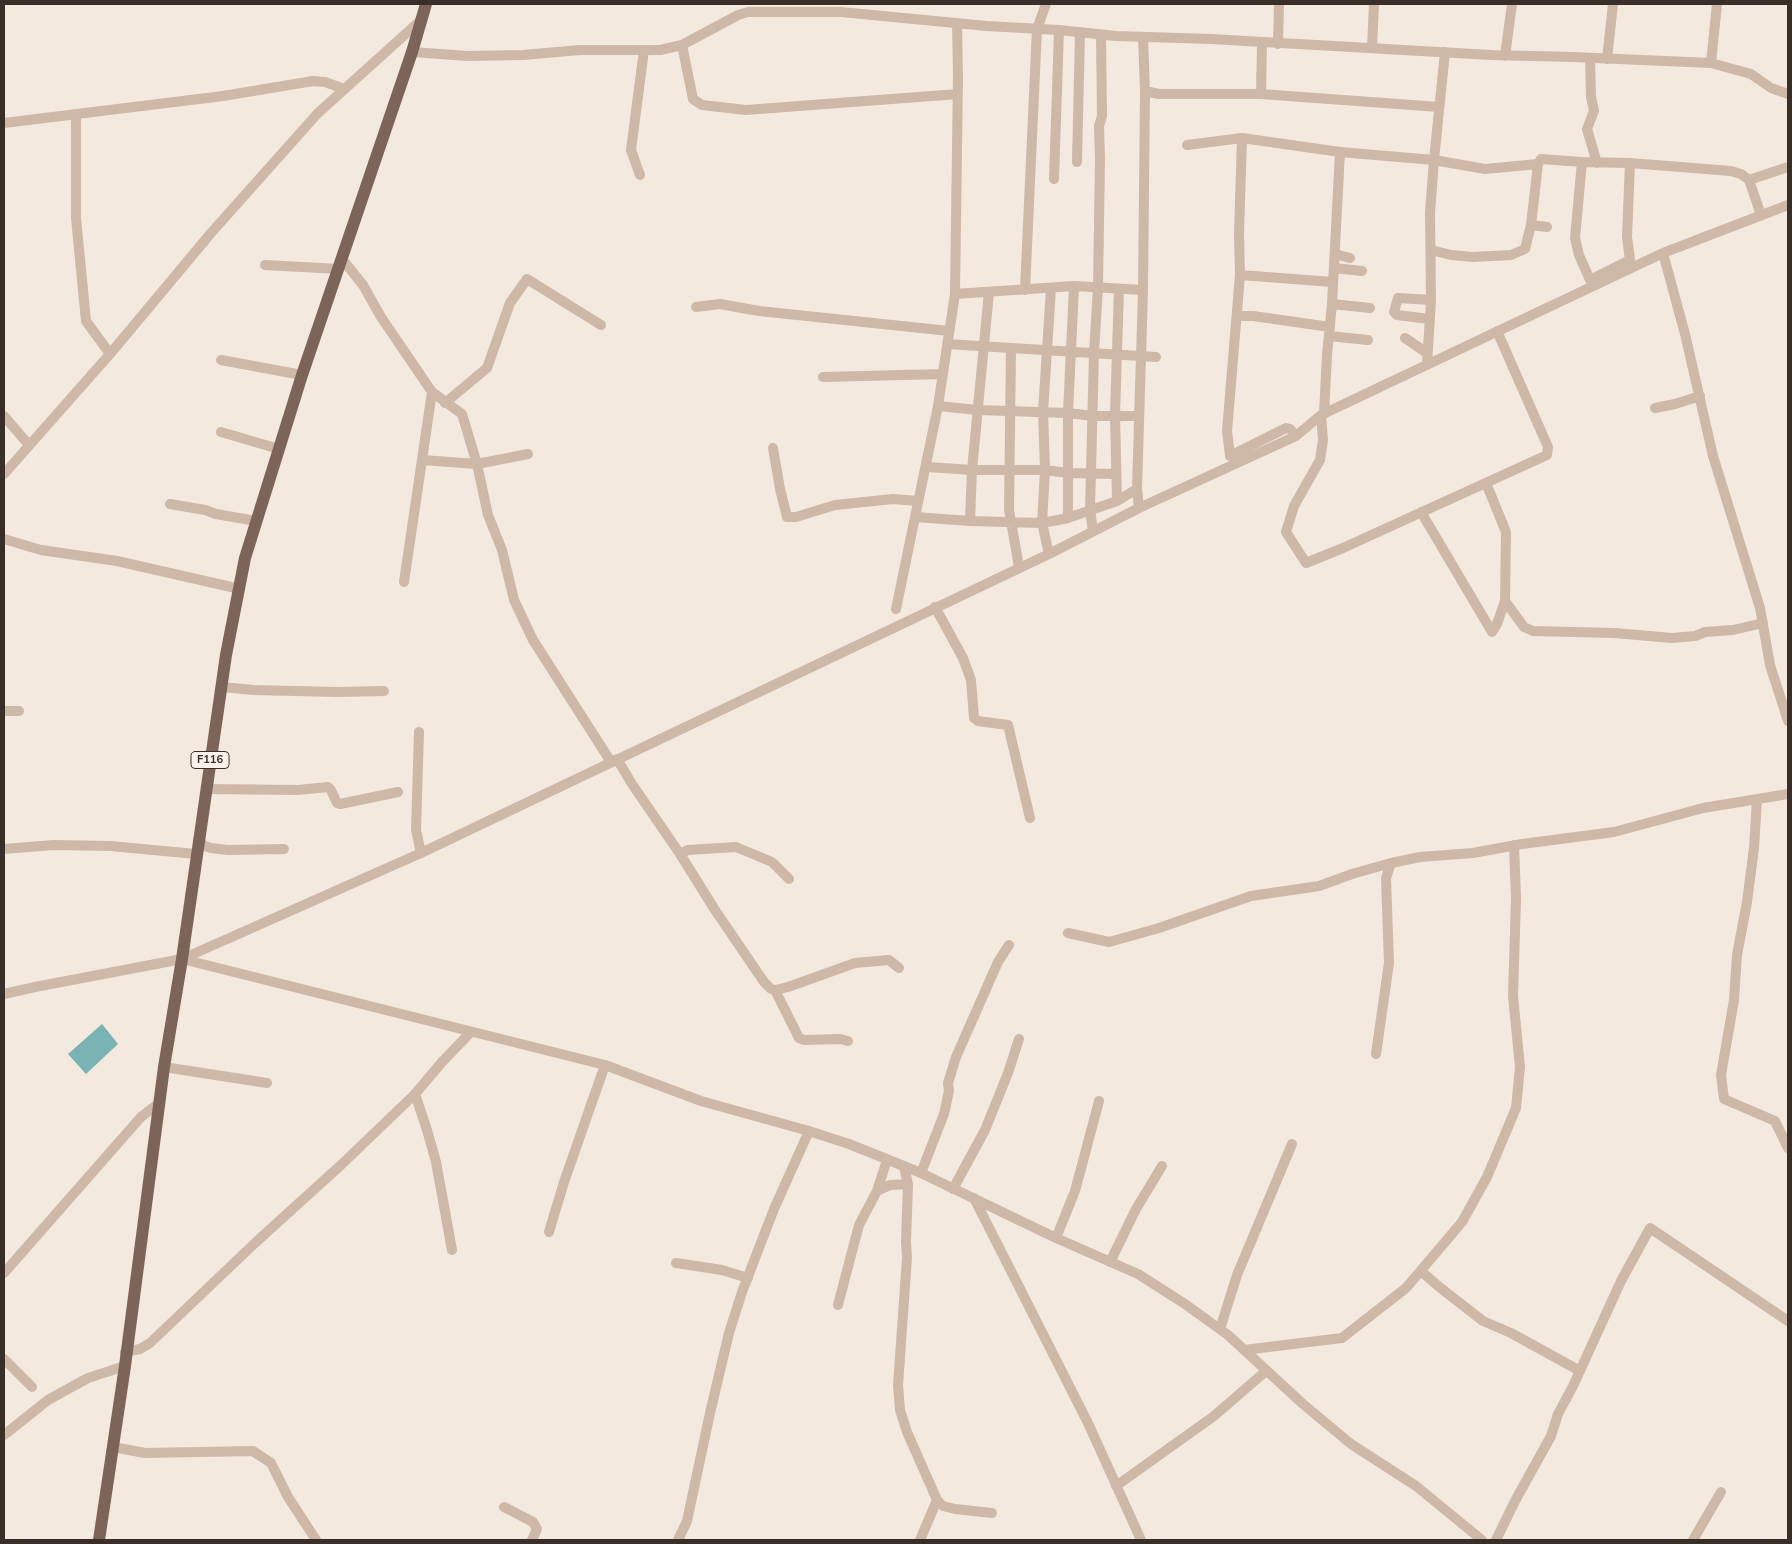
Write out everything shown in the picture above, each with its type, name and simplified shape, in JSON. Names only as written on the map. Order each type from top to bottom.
[{"type":"main road","name":"F116","points":[[99,1540],[125,1366],[158,1104],[182,960],[221,686],[245,558],[302,375],[412,52],[426,4]]},
{"type":"street","points":[[738,4],[738,15]]},
{"type":"street","points":[[1025,290],[1037,29],[1046,4]]},
{"type":"street","points":[[1278,44],[1279,4]]},
{"type":"street","points":[[1372,48],[1374,4]]},
{"type":"street","points":[[1505,56],[1512,4]]},
{"type":"street","points":[[1607,59],[1613,4]]},
{"type":"street","points":[[1712,64],[1717,4]]},
{"type":"street","points":[[412,52],[442,56],[468,56],[523,55],[580,50],[660,50],[682,46],[738,15],[761,11],[841,12],[1101,35],[1211,39],[1505,56],[1712,64],[1750,74],[1772,88],[1788,94]]},
{"type":"street","points":[[4,474],[318,113],[420,21]]},
{"type":"street","points":[[896,609],[918,501],[927,467],[955,294],[958,94],[957,23]]},
{"type":"street","points":[[1054,179],[1059,30]]},
{"type":"street","points":[[1077,162],[1080,33]]},
{"type":"street","points":[[1093,531],[1090,510],[1094,353],[1098,287],[1099,126],[1102,116],[1101,35]]},
{"type":"street","points":[[1138,508],[1143,290],[1145,91],[1143,37]]},
{"type":"street","points":[[1261,94],[1262,43]]},
{"type":"street","points":[[682,46],[693,100],[702,105],[746,110],[958,94]]},
{"type":"street","points":[[640,175],[631,150],[644,50]]},
{"type":"street","points":[[1427,365],[1431,300],[1430,213],[1445,52]]},
{"type":"street","points":[[1590,58],[1591,97],[1594,111],[1587,129],[1597,163]]},
{"type":"street","points":[[4,123],[223,96],[313,81],[325,82],[344,89]]},
{"type":"street","points":[[1145,91],[1159,94],[1261,94],[1439,107]]},
{"type":"street","points":[[76,114],[76,218],[86,321],[110,354]]},
{"type":"street","points":[[1187,145],[1242,138],[1340,152],[1434,160],[1485,169],[1538,164]]},
{"type":"street","points":[[1242,138],[1239,233],[1240,275],[1226,431],[1230,456],[1286,428],[1290,428],[1296,436]]},
{"type":"street","points":[[1340,152],[1332,304],[1322,415],[1323,440],[1320,460],[1294,506],[1286,532],[1306,563],[1547,455],[1549,451],[1497,331]]},
{"type":"street","points":[[1430,250],[1473,257],[1511,255],[1526,249],[1531,225],[1538,164],[1541,159],[1630,163],[1731,171],[1741,174],[1749,180],[1761,215]]},
{"type":"street","points":[[1582,162],[1574,238],[1590,280],[1630,260],[1627,237],[1630,163]]},
{"type":"street","points":[[1749,180],[1788,167]]},
{"type":"street","points":[[4,994],[182,960],[420,854],[1049,554],[1138,508],[1296,436],[1322,415],[1497,331],[1663,254],[1788,205]]},
{"type":"street","points":[[1531,225],[1547,227]]},
{"type":"street","points":[[1335,254],[1350,258]]},
{"type":"street","points":[[1663,254],[1700,396],[1713,456],[1763,623],[1770,665],[1788,721]]},
{"type":"street","points":[[265,265],[340,264],[363,284],[381,317],[432,392],[462,414],[477,464],[488,515],[502,550],[514,600],[533,640],[614,761],[680,854],[764,982],[775,990],[799,1038],[804,1040],[840,1039],[848,1041]]},
{"type":"street","points":[[1334,268],[1362,270]]},
{"type":"street","points":[[1240,275],[1333,282]]},
{"type":"street","points":[[445,403],[487,368],[510,303],[527,279],[601,325]]},
{"type":"street","points":[[955,294],[1074,286],[1143,290]]},
{"type":"street","points":[[1068,518],[1068,413],[1074,286]]},
{"type":"street","points":[[1049,554],[1042,523],[1045,470],[1043,412],[1051,288]]},
{"type":"street","points":[[1117,501],[1115,415],[1119,289]]},
{"type":"street","points":[[970,521],[972,470],[989,292]]},
{"type":"street","points":[[1429,319],[1397,315],[1394,312],[1398,298],[1431,300]]},
{"type":"street","points":[[696,307],[720,304],[759,311],[949,331]]},
{"type":"street","points":[[1332,304],[1370,308]]},
{"type":"street","points":[[1237,316],[1253,316],[1368,340]]},
{"type":"street","points":[[1405,338],[1427,353]]},
{"type":"street","points":[[948,344],[1156,357]]},
{"type":"street","points":[[1010,349],[1010,521],[1020,567]]},
{"type":"street","points":[[221,360],[302,375]]},
{"type":"street","points":[[823,376],[943,374]]},
{"type":"street","points":[[404,582],[432,392]]},
{"type":"street","points":[[1655,408],[1700,396]]},
{"type":"street","points":[[938,406],[1093,416],[1139,416]]},
{"type":"street","points":[[4,416],[29,445]]},
{"type":"street","points":[[221,432],[279,449]]},
{"type":"street","points":[[773,448],[787,517],[796,517],[835,504],[893,500],[918,501]]},
{"type":"street","points":[[422,460],[477,464],[528,454]]},
{"type":"street","points":[[927,467],[1115,474]]},
{"type":"street","points":[[1422,512],[1492,632],[1497,624],[1504,601],[1506,532],[1486,482]]},
{"type":"street","points":[[915,517],[1042,523],[1068,518],[1117,501],[1137,489]]},
{"type":"street","points":[[170,504],[256,521]]},
{"type":"street","points":[[4,539],[41,550],[117,560],[240,589]]},
{"type":"street","points":[[1504,601],[1524,627],[1533,631],[1614,632],[1672,638],[1695,636],[1705,632],[1733,630],[1763,623]]},
{"type":"street","points":[[935,607],[963,658],[971,680],[974,718],[978,721],[1008,725],[1030,818]]},
{"type":"street","points":[[221,686],[254,690],[384,691]]},
{"type":"street","points":[[4,711],[19,710]]},
{"type":"street","points":[[419,732],[416,830],[420,854]]},
{"type":"street","points":[[206,789],[298,790],[328,787],[332,790],[336,804],[398,792]]},
{"type":"street","points":[[1068,933],[1110,942],[1159,928],[1252,896],[1319,886],[1352,874],[1420,856],[1473,853],[1514,845],[1614,832],[1703,808],[1788,794]]},
{"type":"street","points":[[1757,800],[1754,848],[1747,902],[1737,955],[1734,1000],[1721,1075],[1724,1098],[1775,1121],[1788,1148]]},
{"type":"street","points":[[198,840],[205,846],[228,850],[284,849]]},
{"type":"street","points":[[4,849],[54,845],[101,846],[196,854]]},
{"type":"street","points":[[1244,1350],[1342,1338],[1406,1288],[1462,1222],[1487,1177],[1516,1108],[1520,1067],[1513,996],[1516,898],[1514,845]]},
{"type":"street","points":[[680,854],[688,850],[736,847],[772,862],[789,879]]},
{"type":"street","points":[[1376,1054],[1389,963],[1386,878],[1391,863]]},
{"type":"street","points":[[920,1173],[944,1114],[949,1091],[948,1083],[956,1057],[998,962],[1009,945]]},
{"type":"street","points":[[182,960],[605,1065],[702,1101],[849,1144],[920,1173],[1056,1238],[1138,1274],[1185,1304],[1220,1329],[1303,1404],[1351,1444],[1416,1486],[1482,1540]]},
{"type":"street","points":[[775,990],[855,963],[890,960],[899,968]]},
{"type":"street","points":[[126,1352],[140,1349],[150,1343],[255,1243],[341,1165],[414,1094],[471,1032]]},
{"type":"street","points":[[953,1188],[985,1130],[1008,1073],[1019,1039]]},
{"type":"street","points":[[549,1232],[564,1182],[605,1065]]},
{"type":"street","points":[[164,1067],[267,1083]]},
{"type":"street","points":[[414,1094],[436,1162],[452,1250]]},
{"type":"street","points":[[1056,1238],[1075,1190],[1099,1101]]},
{"type":"street","points":[[4,1273],[141,1117],[158,1104]]},
{"type":"street","points":[[678,1540],[687,1521],[729,1333],[774,1209],[808,1131]]},
{"type":"street","points":[[1220,1329],[1236,1275],[1292,1144]]},
{"type":"street","points":[[838,1304],[859,1224],[877,1191],[887,1160]]},
{"type":"street","points":[[1110,1262],[1136,1209],[1162,1166]]},
{"type":"street","points":[[904,1167],[908,1184],[907,1266],[898,1385],[900,1410],[907,1432],[937,1500],[944,1506],[955,1509],[992,1513]]},
{"type":"street","points":[[877,1191],[890,1185],[908,1184]]},
{"type":"street","points":[[974,1198],[1027,1299],[1088,1423],[1141,1540]]},
{"type":"street","points":[[1496,1540],[1551,1436],[1558,1414],[1621,1281],[1650,1228],[1788,1321]]},
{"type":"street","points":[[676,1263],[722,1270],[748,1278]]},
{"type":"street","points":[[1421,1271],[1483,1322],[1512,1333],[1580,1371]]},
{"type":"street","points":[[4,1360],[32,1387]]},
{"type":"street","points":[[4,1435],[48,1400],[88,1378],[125,1366]]},
{"type":"street","points":[[1116,1486],[1214,1416],[1266,1370]]},
{"type":"street","points":[[113,1447],[145,1453],[253,1452],[271,1463],[288,1497],[316,1540]]},
{"type":"street","points":[[1693,1540],[1721,1492]]},
{"type":"street","points":[[920,1540],[937,1500]]},
{"type":"street","points":[[504,1507],[533,1522],[537,1529],[532,1540]]},
{"type":"water","points":[[102,1024],[118,1044],[86,1074],[68,1054]]}]
